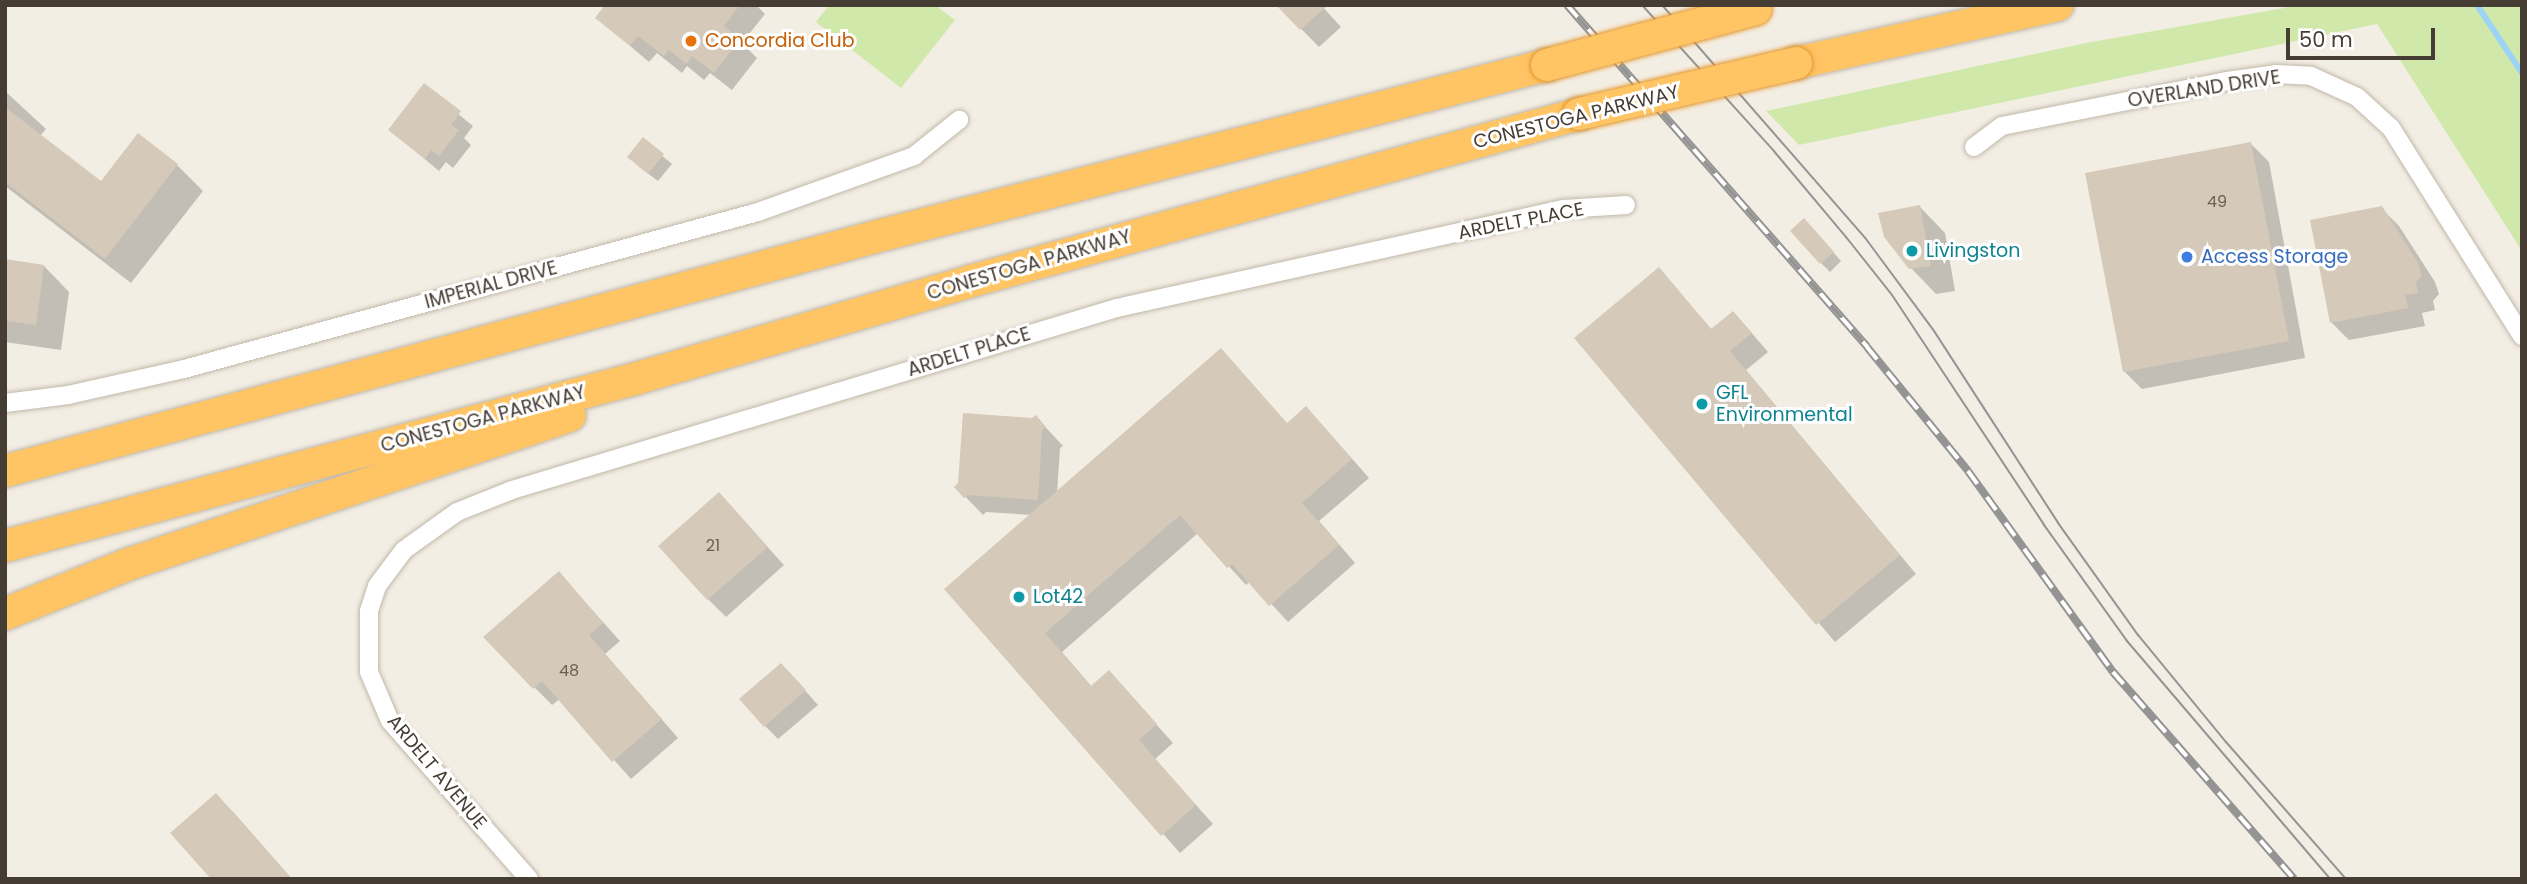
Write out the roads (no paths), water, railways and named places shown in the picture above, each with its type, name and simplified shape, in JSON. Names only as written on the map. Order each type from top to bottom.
[{"type":"highway","name":"CONESTOGA PARKWAY","points":[[5,546],[638,378],[971,281],[1579,114],[1796,62],[2058,5]]},
{"type":"highway","points":[[5,471],[886,234],[1763,7]]},
{"type":"highway","points":[[5,614],[129,564],[600,407],[638,378]]},
{"type":"street","name":"OVERLAND DRIVE","points":[[1974,147],[2002,126],[2227,81],[2276,74],[2311,76],[2357,97],[2391,128],[2522,336]]},
{"type":"street","name":"IMPERIAL DRIVE","points":[[5,403],[68,395],[184,369],[758,212],[914,156],[959,120]]},
{"type":"street","name":"ARDELT PLACE","points":[[369,611],[377,586],[404,550],[457,512],[512,490],[1117,308],[1564,209],[1626,205]]},
{"type":"street","name":"ARDELT AVENUE","points":[[369,611],[369,672],[390,721],[529,879]]},
{"type":"waterway","points":[[2477,5],[2522,73]]},
{"type":"tram line","points":[[1642,5],[1773,150],[1892,295],[2044,525],[2127,641],[2330,879]]},
{"type":"tram line","points":[[1662,5],[1866,239],[1934,331],[2058,523],[2138,635],[2226,742],[2346,879]]},
{"type":"railway","points":[[1567,5],[1867,347],[1968,471],[2113,672],[2294,879]]},
{"type":"place","name":"Concordia Club","points":[[691,41]]},
{"type":"place","name":"Livingston","points":[[1912,251]]},
{"type":"place","name":"Access Storage","points":[[2187,257]]},
{"type":"place","name":"GFL Environmental","points":[[1702,404]]},
{"type":"place","name":"Lot42","points":[[1019,597]]}]
